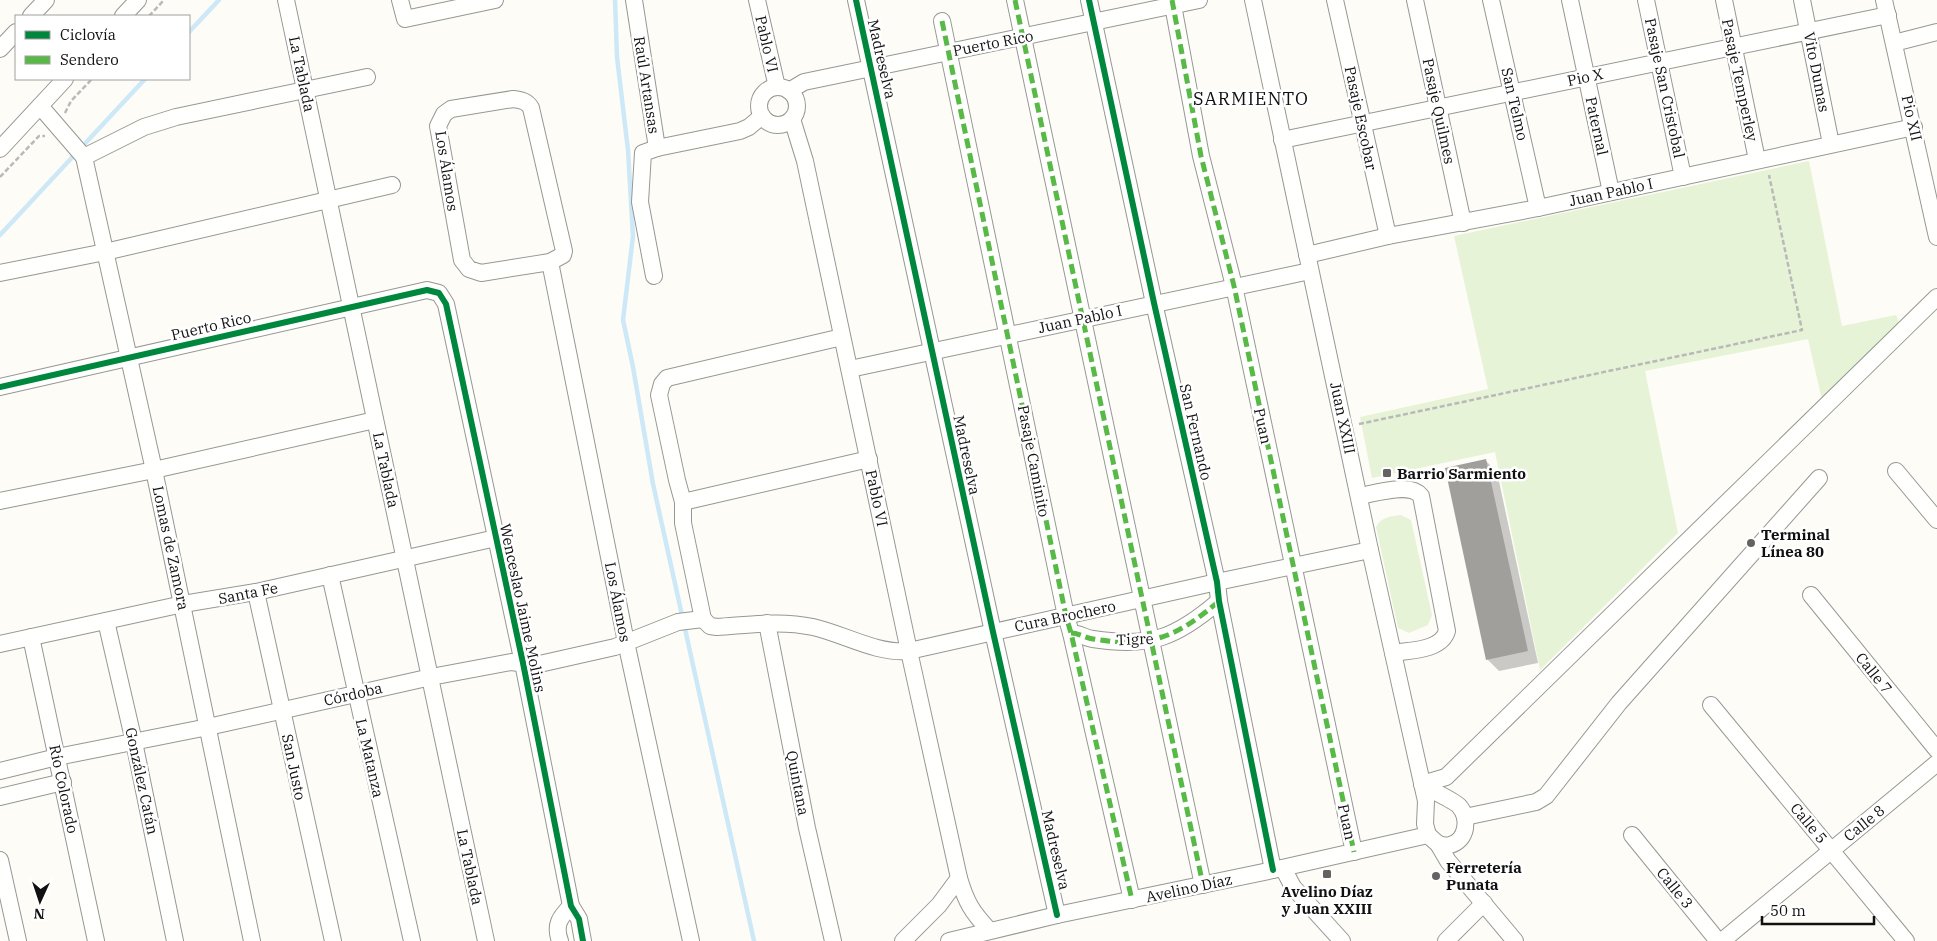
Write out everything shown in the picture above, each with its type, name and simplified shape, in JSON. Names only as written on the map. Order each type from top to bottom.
[{"type":"street","points":[[32,15],[46,0]]},
{"type":"street","points":[[124,15],[138,0]]},
{"type":"street","name":"La Tablada","points":[[286,0],[486,941]]},
{"type":"street","points":[[400,0],[405,19],[495,0]]},
{"type":"street","name":"Raúl Artansas","points":[[634,0],[657,148],[740,131],[749,127],[762,116]]},
{"type":"street","name":"Pablo VI","points":[[757,0],[783,89]]},
{"type":"street","name":"Madreselva","points":[[856,0],[993,632],[1058,915]]},
{"type":"street","points":[[1015,0],[1202,885]]},
{"type":"street","name":"San Fernando","points":[[1089,0],[1278,869],[1342,941]]},
{"type":"street","name":"Puerto Rico","points":[[783,89],[804,82],[1022,38],[1172,3],[1199,0]]},
{"type":"street","name":"Juan XXIII","points":[[1253,0],[1370,550],[1422,784],[1427,812],[1425,824],[1433,840]]},
{"type":"street","name":"Pasaje Escobar","points":[[1335,0],[1388,236]]},
{"type":"street","name":"Pasaje Quilmes","points":[[1414,0],[1463,222]]},
{"type":"street","name":"San Telmo","points":[[1491,0],[1538,208]]},
{"type":"street","name":"Paternal","points":[[1570,0],[1611,192]]},
{"type":"street","name":"Pasaje San Cristobal","points":[[1646,0],[1683,176]]},
{"type":"street","name":"Pasaje Temperley","points":[[1724,0],[1733,46],[1761,159]]},
{"type":"street","name":"Vito Dumas","points":[[1802,0],[1831,144]]},
{"type":"street","name":"Puan","points":[[1172,3],[1201,156],[1234,286],[1354,852]]},
{"type":"street","name":"Pio X","points":[[1282,140],[1809,30],[1886,7]]},
{"type":"street","name":"Pio XII","points":[[1886,7],[1937,237]]},
{"type":"street","name":"Pasaje Caminito","points":[[942,21],[1009,335],[1066,616],[1132,900]]},
{"type":"street","points":[[1894,43],[1937,32]]},
{"type":"street","points":[[0,49],[15,33]]},
{"type":"street","points":[[40,106],[84,156],[144,127],[176,117],[368,77]]},
{"type":"street","points":[[0,149],[64,80]]},
{"type":"street","points":[[770,89],[783,89],[793,95],[797,108],[792,119],[776,125],[762,116],[759,104],[761,98],[770,89]]},
{"type":"street","name":"Los Álamos","points":[[513,99],[528,103],[531,108],[565,247],[563,256],[550,262],[481,273],[469,269],[462,260],[438,133],[441,118],[451,109],[513,99]]},
{"type":"street","name":"Pablo VI","points":[[792,119],[805,161],[959,878],[965,900],[974,914],[990,930]]},
{"type":"street","name":"Juan Pablo I","points":[[850,369],[1234,286],[1388,236],[1538,208],[1914,127]]},
{"type":"street","points":[[654,276],[640,202],[643,153],[657,148]]},
{"type":"street","name":"Lomas de Zamora","points":[[84,156],[183,604],[252,941]]},
{"type":"street","points":[[0,273],[106,252],[392,185]]},
{"type":"street","name":"Los Álamos","points":[[550,262],[626,642],[691,941]]},
{"type":"street","name":"Puerto Rico","points":[[0,387],[427,290]]},
{"type":"street","name":"Wenceslao Jaime Molins","points":[[427,290],[439,292],[446,304],[523,663],[571,906],[579,919],[583,939]]},
{"type":"street","points":[[1422,784],[1446,777],[1937,297]]},
{"type":"street","points":[[690,621],[683,523],[684,502],[677,480],[660,395],[662,384],[667,378],[842,337]]},
{"type":"street","points":[[0,501],[154,470],[375,420]]},
{"type":"street","points":[[684,502],[869,459]]},
{"type":"street","points":[[1896,471],[1937,520]]},
{"type":"street","points":[[1465,818],[1536,802],[1546,796],[1619,703],[1819,478]]},
{"type":"street","points":[[1360,496],[1390,490],[1409,490],[1417,491],[1421,496],[1447,631],[1445,637],[1435,645],[1393,653]]},
{"type":"street","name":"Santa Fe","points":[[0,644],[183,604],[256,592],[496,538]]},
{"type":"street","name":"Cura Brochero","points":[[690,621],[717,627],[766,623],[810,626],[889,651],[909,651],[1370,550]]},
{"type":"street","name":"La Matanza","points":[[330,575],[412,941]]},
{"type":"street","name":"San Justo","points":[[256,592],[333,941]]},
{"type":"street","name":"Calle 7","points":[[1811,595],[1937,750]]},
{"type":"street","name":"Tigre","points":[[1071,633],[1091,639],[1122,642],[1150,641],[1166,637],[1181,629],[1200,618],[1220,601]]},
{"type":"street","name":"González Catán","points":[[106,621],[134,742],[175,941]]},
{"type":"street","name":"Córdoba","points":[[0,771],[57,757],[208,727],[431,677],[511,662],[535,665],[615,647],[690,621]]},
{"type":"street","name":"Quintana","points":[[766,623],[806,828],[833,941]]},
{"type":"street","name":"Río Colorado","points":[[31,638],[96,941]]},
{"type":"street","name":"Calle 5","points":[[1711,705],[1906,941]]},
{"type":"street","name":"Calle 8","points":[[1722,941],[1937,763]]},
{"type":"street","points":[[0,798],[63,782]]},
{"type":"street","points":[[1422,784],[1459,806],[1465,818],[1466,828],[1461,839],[1450,845],[1433,840]]},
{"type":"street","points":[[1427,812],[1431,804],[1440,800],[1450,800]]},
{"type":"street","name":"Calle 3","points":[[1632,835],[1718,941]]},
{"type":"street","points":[[1433,840],[1448,861],[1515,941]]},
{"type":"street","name":"Avelino Díaz","points":[[949,941],[1058,915],[1354,852],[1433,840]]},
{"type":"street","points":[[0,860],[18,941]]},
{"type":"street","points":[[903,941],[939,905],[959,878]]},
{"type":"street","points":[[1446,941],[1484,903]]},
{"type":"street","points":[[571,906],[558,922],[557,932],[562,941],[583,939]]},
{"type":"path","points":[[150,15],[164,0]]},
{"type":"path","points":[[1345,427],[1802,330],[1761,159]]},
{"type":"green space","points":[[1809,161],[1842,326],[1896,315],[1900,325],[1822,400],[1808,339],[1645,371],[1678,533],[1540,670],[1495,452],[1372,478],[1360,417],[1488,389],[1454,236]]},
{"type":"green space","points":[[1401,515],[1411,520],[1432,615],[1428,625],[1409,633],[1398,628],[1376,527],[1383,519]]},
{"type":"building","points":[[1486,459],[1528,651],[1486,660],[1445,468]]},
{"type":"waterway","points":[[190,31],[219,0]]},
{"type":"waterway","points":[[615,0],[617,57],[628,150],[633,236],[623,320],[653,484],[754,941]]},
{"type":"waterway","points":[[0,235],[144,80]]},
{"type":"marked path","points":[[1015,0],[1203,885]]},
{"type":"marked path","points":[[1172,0],[1201,156],[1234,286],[1354,852]]},
{"type":"marked path","points":[[942,21],[1066,616],[1132,900]]},
{"type":"marked path","points":[[1071,633],[1113,641],[1147,641],[1175,632],[1204,614],[1219,601]]},
{"type":"cycle path","points":[[856,0],[993,632],[1057,915]]},
{"type":"cycle path","points":[[1089,0],[1154,303],[1217,582],[1219,601],[1273,870]]},
{"type":"cycle path","points":[[0,387],[427,290],[439,293],[446,304],[523,663],[571,906],[579,919],[583,941]]},
{"type":"place","name":"Barrio Sarmiento","points":[[1387,473]]},
{"type":"place","name":"Terminal Línea 80","points":[[1751,543]]},
{"type":"place","name":"Avelino Díaz y Juan XXIII","points":[[1327,874]]},
{"type":"place","name":"Ferretería Punata","points":[[1436,876]]},
{"type":"district","name":"SARMIENTO","points":[[1251,98]]}]
